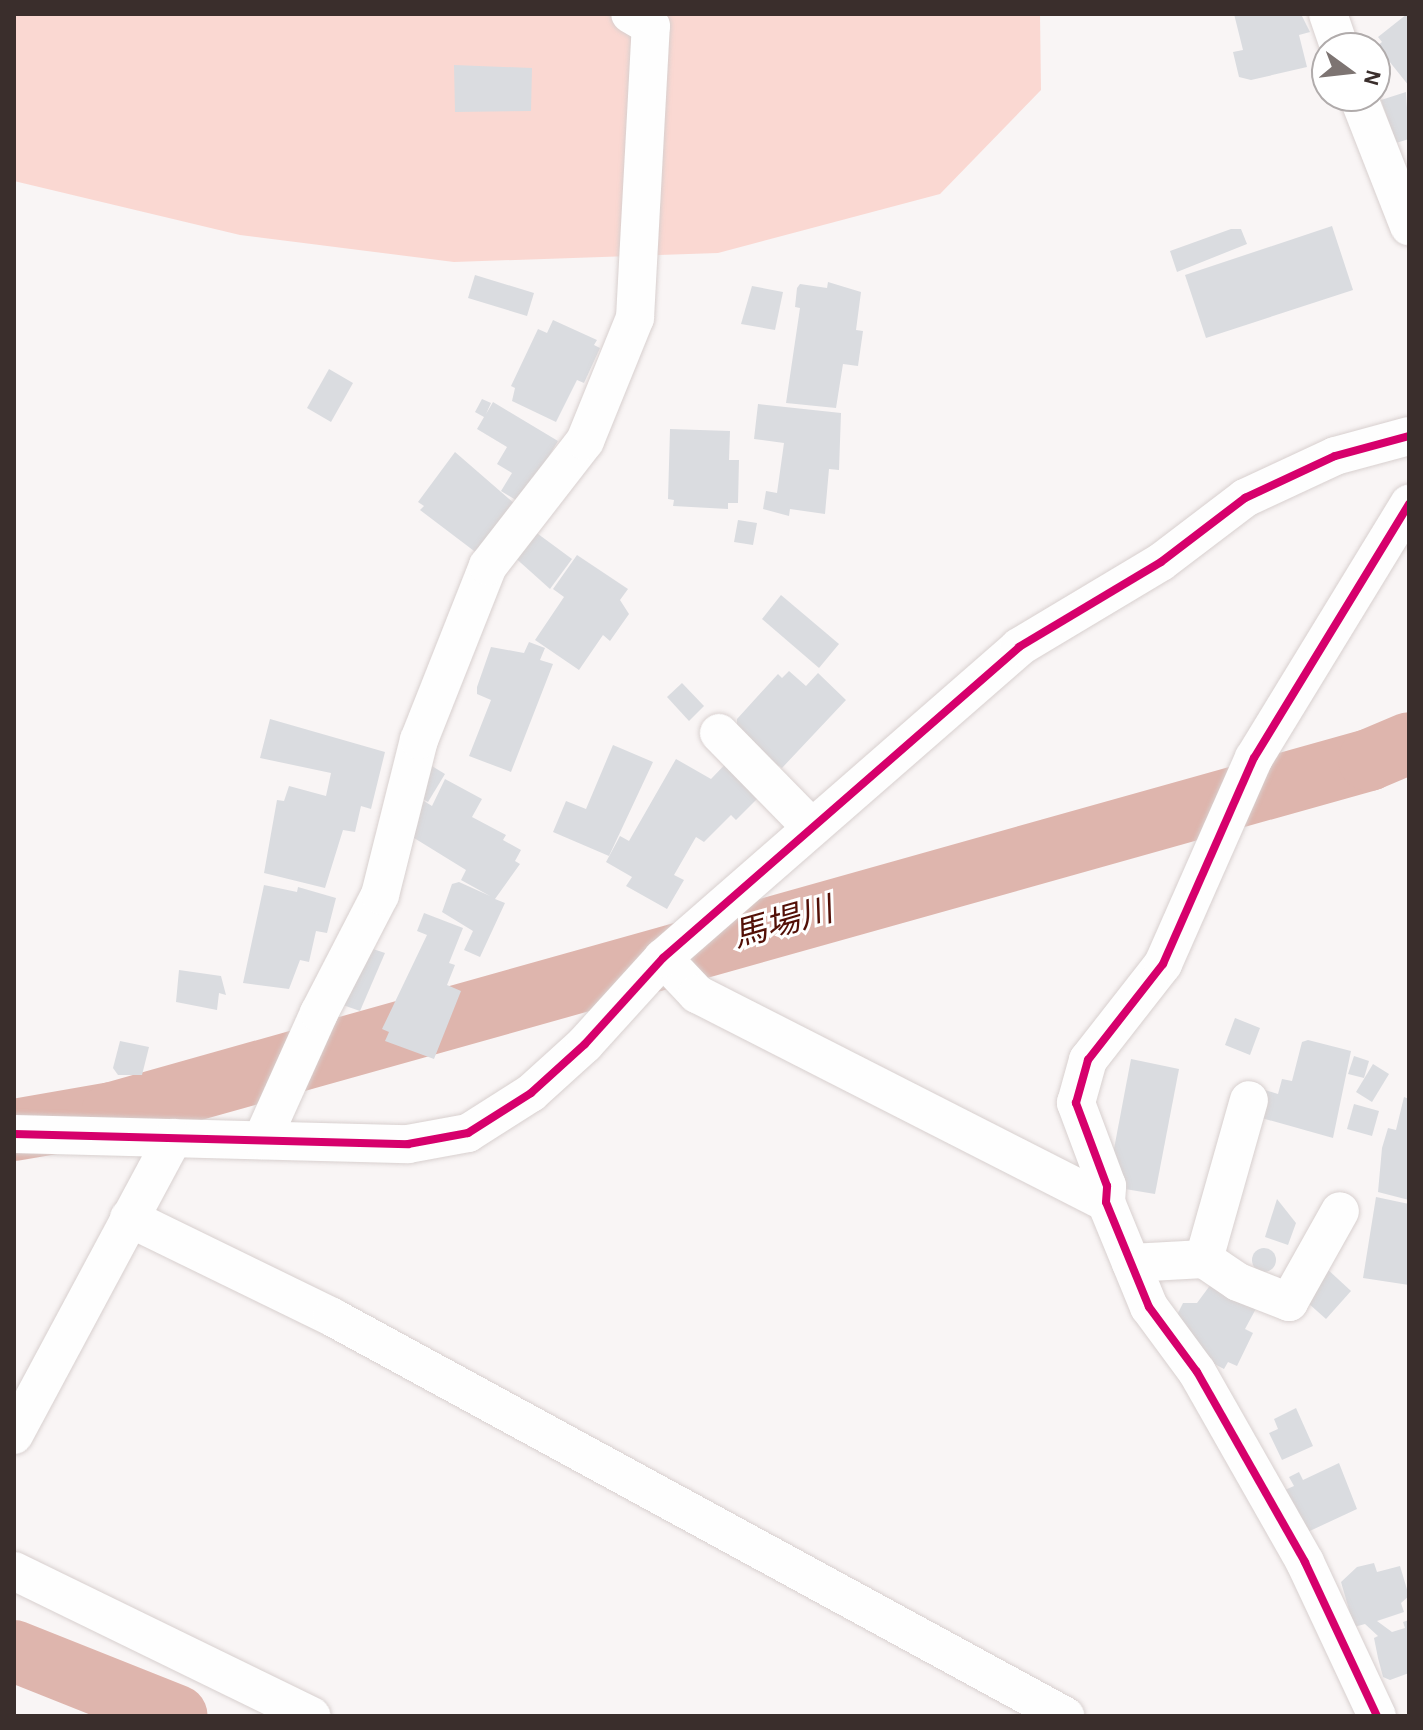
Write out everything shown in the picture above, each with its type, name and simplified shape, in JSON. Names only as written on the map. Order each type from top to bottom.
[{"type":"street","points":[[262,1140],[319,1013],[380,895],[419,740],[488,566],[585,441],[635,318],[651,26],[630,14]]},
{"type":"street","points":[[1364,112],[1409,226]]},
{"type":"street","points":[[14,1134],[408,1144],[468,1133],[531,1093],[585,1044],[663,958],[1019,647],[1161,562],[1245,498],[1335,456],[1409,436]]},
{"type":"street","points":[[1377,1716],[1305,1562],[1197,1372],[1149,1307],[1106,1202],[1107,1186],[1076,1103],[1088,1060],[1163,964],[1254,758],[1409,504]]},
{"type":"street","points":[[719,733],[811,827]]},
{"type":"street","points":[[663,958],[697,994],[1106,1202]]},
{"type":"street","points":[[1204,1259],[1249,1100]]},
{"type":"street","points":[[14,1435],[173,1138]]},
{"type":"street","points":[[1131,1263],[1204,1259],[1238,1282],[1289,1302],[1340,1211]]},
{"type":"street","points":[[129,1218],[332,1317],[1065,1716]]},
{"type":"street","points":[[14,1571],[311,1716]]},
{"type":"shaded area","points":[[14,14],[1040,14],[1041,90],[940,194],[718,253],[454,262],[240,235],[14,181]]},
{"type":"building","points":[[1234,14],[1301,14],[1310,32],[1299,35],[1307,67],[1251,80],[1239,77],[1233,52],[1243,50]]},
{"type":"building","points":[[1407,14],[1409,86],[1391,64],[1391,32],[1384,32]]},
{"type":"building","points":[[454,65],[532,68],[531,111],[455,112]]},
{"type":"building","points":[[1406,92],[1409,139],[1396,143],[1385,112],[1391,112],[1391,97]]},
{"type":"building","points":[[1332,226],[1353,290],[1206,338],[1185,275]]},
{"type":"building","points":[[1231,229],[1241,229],[1247,244],[1177,272],[1170,251]]},
{"type":"building","points":[[475,275],[534,293],[527,316],[468,298]]},
{"type":"building","points":[[828,282],[861,292],[856,330],[863,331],[858,366],[843,364],[836,408],[786,403],[800,308],[795,307],[797,288],[800,284],[827,288]]},
{"type":"building","points":[[752,286],[783,292],[775,330],[741,324]]},
{"type":"building","points":[[553,320],[597,340],[594,345],[600,348],[584,383],[577,380],[556,422],[512,401],[515,388],[511,386],[538,329],[547,333]]},
{"type":"building","points":[[329,369],[353,383],[331,422],[307,408]]},
{"type":"building","points":[[482,399],[491,403],[486,414],[493,402],[558,441],[521,503],[501,491],[512,473],[497,464],[507,447],[477,429],[484,417],[475,412]]},
{"type":"building","points":[[758,404],[841,413],[839,470],[829,469],[825,514],[790,509],[789,516],[763,509],[766,491],[777,493],[784,443],[754,439]]},
{"type":"building","points":[[670,429],[730,431],[729,460],[739,460],[738,503],[728,503],[728,509],[673,506],[674,500],[668,499]]},
{"type":"building","points":[[455,452],[515,504],[482,557],[420,510],[424,506],[418,502]]},
{"type":"building","points":[[738,520],[757,523],[753,545],[734,542]]},
{"type":"building","points":[[530,528],[572,559],[550,589],[511,554]]},
{"type":"building","points":[[577,555],[628,589],[620,600],[629,614],[610,641],[603,635],[579,670],[535,640],[564,597],[553,589]]},
{"type":"building","points":[[781,595],[839,644],[819,668],[762,619]]},
{"type":"building","points":[[529,642],[545,648],[540,660],[553,664],[511,772],[469,756],[491,700],[477,694],[477,687],[491,647],[524,653]]},
{"type":"building","points":[[789,671],[806,686],[818,673],[846,700],[782,768],[764,756],[737,726],[737,719],[778,674],[782,678]]},
{"type":"building","points":[[682,683],[704,706],[689,721],[667,697]]},
{"type":"building","points":[[270,719],[385,752],[371,809],[361,806],[355,832],[343,830],[325,888],[264,873],[277,800],[284,801],[289,786],[326,796],[331,773],[260,758]]},
{"type":"building","points":[[613,745],[653,762],[609,856],[553,832],[566,801],[586,809]]},
{"type":"building","points":[[736,753],[770,786],[736,820],[731,815],[704,842],[696,837],[674,875],[684,880],[667,909],[626,886],[632,877],[606,862],[620,836],[629,841],[676,759],[711,779]]},
{"type":"building","points":[[427,763],[445,774],[428,802],[411,792]]},
{"type":"building","points":[[445,779],[482,799],[472,817],[506,835],[503,840],[521,850],[515,861],[520,864],[495,899],[505,903],[480,957],[464,950],[473,931],[442,912],[452,884],[459,882],[490,896],[461,880],[466,870],[406,833],[424,801],[432,806]]},
{"type":"building","points":[[264,885],[297,892],[298,887],[336,898],[327,933],[316,931],[309,962],[300,960],[289,989],[243,983]]},
{"type":"building","points":[[424,913],[463,928],[449,963],[455,965],[447,985],[461,991],[434,1059],[385,1041],[389,1032],[382,1029],[427,935],[417,931]]},
{"type":"building","points":[[352,942],[385,953],[360,1011],[340,1004]]},
{"type":"building","points":[[179,970],[221,976],[226,995],[219,993],[217,1010],[176,1002]]},
{"type":"building","points":[[1235,1018],[1260,1028],[1250,1055],[1225,1045]]},
{"type":"building","points":[[1308,1040],[1351,1051],[1333,1138],[1258,1117],[1265,1090],[1278,1094],[1282,1079],[1292,1081],[1302,1042]]},
{"type":"building","points":[[120,1041],[149,1047],[142,1075],[118,1075],[113,1068]]},
{"type":"building","points":[[1354,1056],[1369,1061],[1364,1078],[1348,1074]]},
{"type":"building","points":[[1131,1059],[1179,1069],[1155,1194],[1107,1186]]},
{"type":"building","points":[[1373,1064],[1389,1074],[1372,1102],[1356,1092]]},
{"type":"building","points":[[1404,1097],[1409,1099],[1409,1200],[1378,1192],[1382,1148],[1388,1128],[1396,1130]]},
{"type":"building","points":[[1354,1104],[1379,1111],[1372,1136],[1347,1129]]},
{"type":"building","points":[[1376,1197],[1409,1204],[1409,1285],[1363,1278]]},
{"type":"building","points":[[1277,1199],[1296,1223],[1288,1245],[1265,1237]]},
{"type":"building","points":[[1264,1248],[1273,1251],[1276,1260],[1273,1269],[1264,1272],[1255,1269],[1252,1260],[1255,1251]]},
{"type":"building","points":[[1325,1267],[1351,1291],[1326,1319],[1299,1295]]},
{"type":"building","points":[[1214,1280],[1259,1303],[1245,1329],[1253,1333],[1237,1366],[1228,1362],[1224,1369],[1180,1346],[1174,1321],[1183,1303],[1197,1303]]},
{"type":"building","points":[[1296,1408],[1313,1446],[1282,1460],[1269,1433],[1278,1429],[1274,1419]]},
{"type":"building","points":[[1339,1463],[1357,1509],[1299,1536],[1278,1493],[1294,1486],[1289,1477],[1299,1472],[1303,1480]]},
{"type":"building","points":[[1374,1563],[1377,1572],[1400,1566],[1409,1596],[1401,1603],[1404,1612],[1377,1621],[1392,1632],[1405,1628],[1403,1622],[1409,1620],[1409,1673],[1390,1680],[1383,1677],[1374,1638],[1378,1636],[1365,1624],[1354,1627],[1341,1582],[1357,1567]]},
{"type":"waterway","name":"馬場川","points":[[14,1130],[112,1113],[1369,760],[1409,743]]},
{"type":"waterway","points":[[14,1651],[177,1716]]},
{"type":"cycle path","points":[[14,1134],[408,1144],[468,1133],[531,1093],[585,1044],[663,958],[1019,647],[1161,562],[1245,498],[1335,456],[1409,436]]},
{"type":"cycle path","points":[[1377,1716],[1305,1562],[1197,1372],[1149,1307],[1106,1202],[1107,1186],[1076,1103],[1088,1060],[1163,964],[1254,758],[1409,504]]}]
